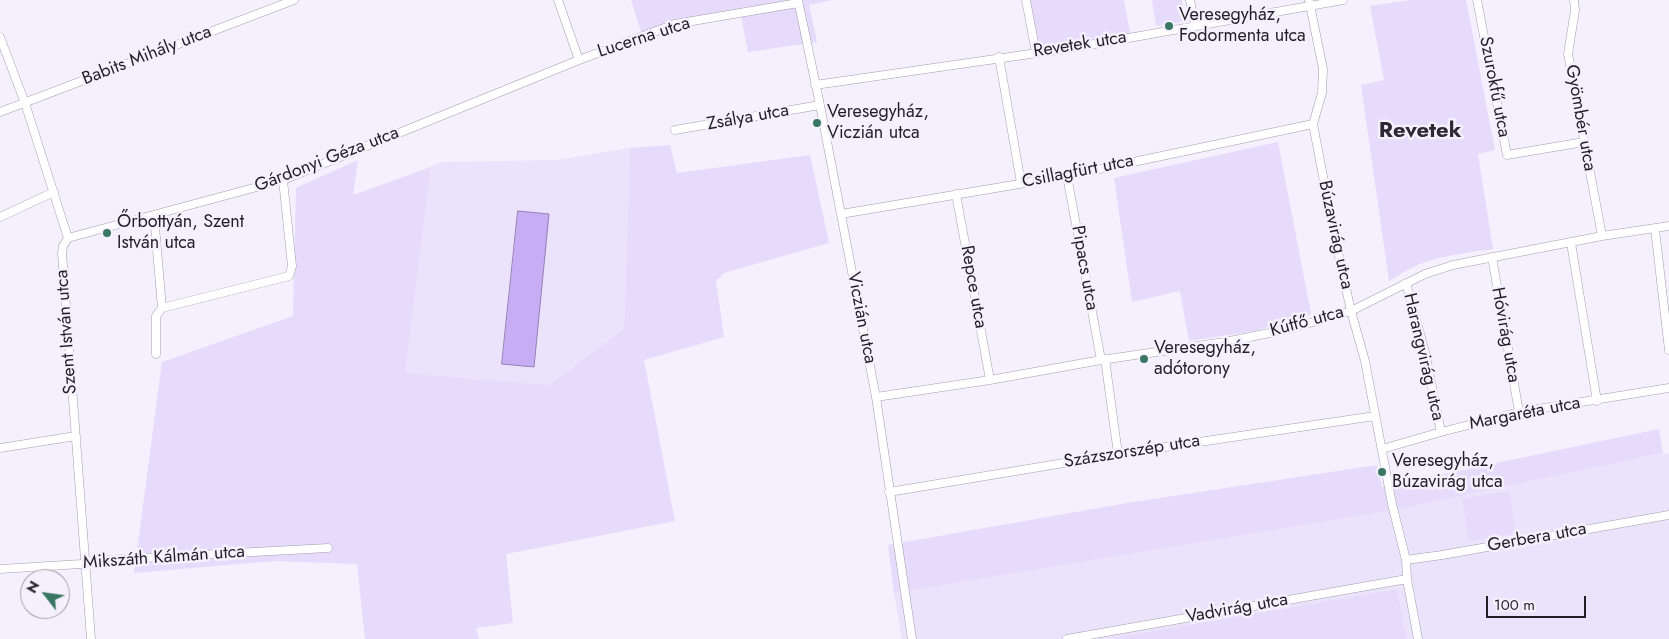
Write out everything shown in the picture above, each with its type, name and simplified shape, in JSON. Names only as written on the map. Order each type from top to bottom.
[{"type":"street","points":[[558,0],[579,60]]},
{"type":"street","points":[[1026,0],[1036,52]]},
{"type":"street","points":[[1190,0],[1194,25]]},
{"type":"street","name":"Revetek utca","points":[[815,84],[1072,48],[1310,3],[1344,0]]},
{"type":"street","name":"Szurokfű utca","points":[[1477,0],[1507,156],[1584,142]]},
{"type":"street","name":"Gyömbér utca","points":[[1574,0],[1575,10],[1568,54],[1602,236]]},
{"type":"street","name":"Babits Mihály utca","points":[[0,112],[290,1]]},
{"type":"street","name":"Lucerna utca","points":[[579,60],[675,24],[798,2]]},
{"type":"street","name":"Viczián utca","points":[[798,2],[820,105],[876,397],[912,639]]},
{"type":"street","name":"Búzavirág utca","points":[[1310,3],[1323,69],[1322,93],[1313,124],[1334,234],[1351,311],[1365,361],[1392,504],[1406,560],[1407,579],[1418,639]]},
{"type":"street","name":"Szent István utca","points":[[0,36],[25,103],[68,238],[63,246],[62,253],[91,639]]},
{"type":"street","points":[[999,57],[1021,184]]},
{"type":"street","name":"Gárdonyi Géza utca","points":[[68,238],[283,180],[579,60]]},
{"type":"street","name":"Zsálya utca","points":[[675,130],[820,105]]},
{"type":"street","name":"Csillagfürt utca","points":[[841,214],[1067,176],[1313,124]]},
{"type":"street","name":"Pipacs utca","points":[[1067,176],[1103,360],[1118,454]]},
{"type":"street","points":[[156,354],[156,316],[162,308],[289,276],[292,266],[283,180]]},
{"type":"street","points":[[0,217],[54,192]]},
{"type":"street","name":"Repce utca","points":[[956,194],[990,380]]},
{"type":"street","points":[[154,215],[162,308]]},
{"type":"street","name":"Kútfő utca","points":[[876,397],[1224,342],[1289,329],[1351,311],[1425,274],[1452,265],[1602,236],[1669,226]]},
{"type":"street","points":[[1655,229],[1669,350]]},
{"type":"street","points":[[1572,243],[1597,400]]},
{"type":"street","name":"Hóvirág utca","points":[[1492,257],[1519,412]]},
{"type":"street","name":"Harangvirág utca","points":[[1406,283],[1425,352],[1441,432]]},
{"type":"street","name":"Margaréta utca","points":[[1382,449],[1519,412],[1669,388]]},
{"type":"street","name":"Százszorszép utca","points":[[889,492],[1118,454],[1375,416]]},
{"type":"street","points":[[0,448],[76,436]]},
{"type":"street","name":"Gerbera utca","points":[[1406,560],[1451,554],[1669,515]]},
{"type":"street","name":"Mikszáth Kálmán utca","points":[[0,569],[87,561],[328,548]]},
{"type":"street","name":"Vadvirág utca","points":[[1067,639],[1407,579]]},
{"type":"shaded area","points":[[631,0],[832,0],[809,5],[817,42],[748,52],[741,16],[675,29],[644,41]]},
{"type":"shaded area","points":[[1030,0],[1124,0],[1130,33],[1073,45],[1038,48]]},
{"type":"shaded area","points":[[1152,0],[1182,0],[1186,21],[1156,26]]},
{"type":"shaded area","points":[[1411,0],[1466,0],[1495,150],[1478,154],[1493,249],[1429,261],[1409,269],[1389,281],[1361,85],[1384,80],[1370,6]]},
{"type":"shaded area","points":[[1278,142],[1311,314],[1255,331],[1189,341],[1180,291],[1132,302],[1114,178]]},
{"type":"shaded area","points":[[670,145],[677,173],[810,155],[829,243],[724,273],[716,281],[724,337],[644,360],[675,521],[506,554],[513,623],[476,628],[479,639],[365,639],[357,564],[275,561],[134,573],[162,362],[293,316],[296,188],[358,160],[353,195],[431,167],[405,373],[549,385],[624,329],[630,148]]},
{"type":"shaded area","points":[[630,148],[624,329],[549,385],[405,373],[431,167],[442,162],[558,160]]},
{"type":"shaded area","points":[[518,211],[549,214],[534,367],[502,364]]},
{"type":"shaded area","points":[[1659,429],[1663,453],[1399,509],[894,593],[888,545],[1127,503],[1377,465],[1382,487]]},
{"type":"shaded area","points":[[1663,453],[1669,454],[1669,639],[1407,639],[1397,589],[1107,639],[902,639],[894,593],[1399,509]]},
{"type":"shaded area","points":[[1509,491],[1516,533],[1469,541],[1462,499]]},
{"type":"shaded area","points":[[1397,589],[1407,639],[1107,639]]},
{"type":"place","name":"Veresegyház, Fodormenta utca","points":[[1169,26]]},
{"type":"place","name":"Veresegyház, Viczián utca","points":[[817,123]]},
{"type":"place","name":"Őrbottyán, Szent István utca","points":[[107,233]]},
{"type":"place","name":"Veresegyház, adótorony","points":[[1144,359]]},
{"type":"place","name":"Veresegyház, Búzavirág utca","points":[[1382,472]]},
{"type":"district","name":"Revetek","points":[[1420,132]]}]
